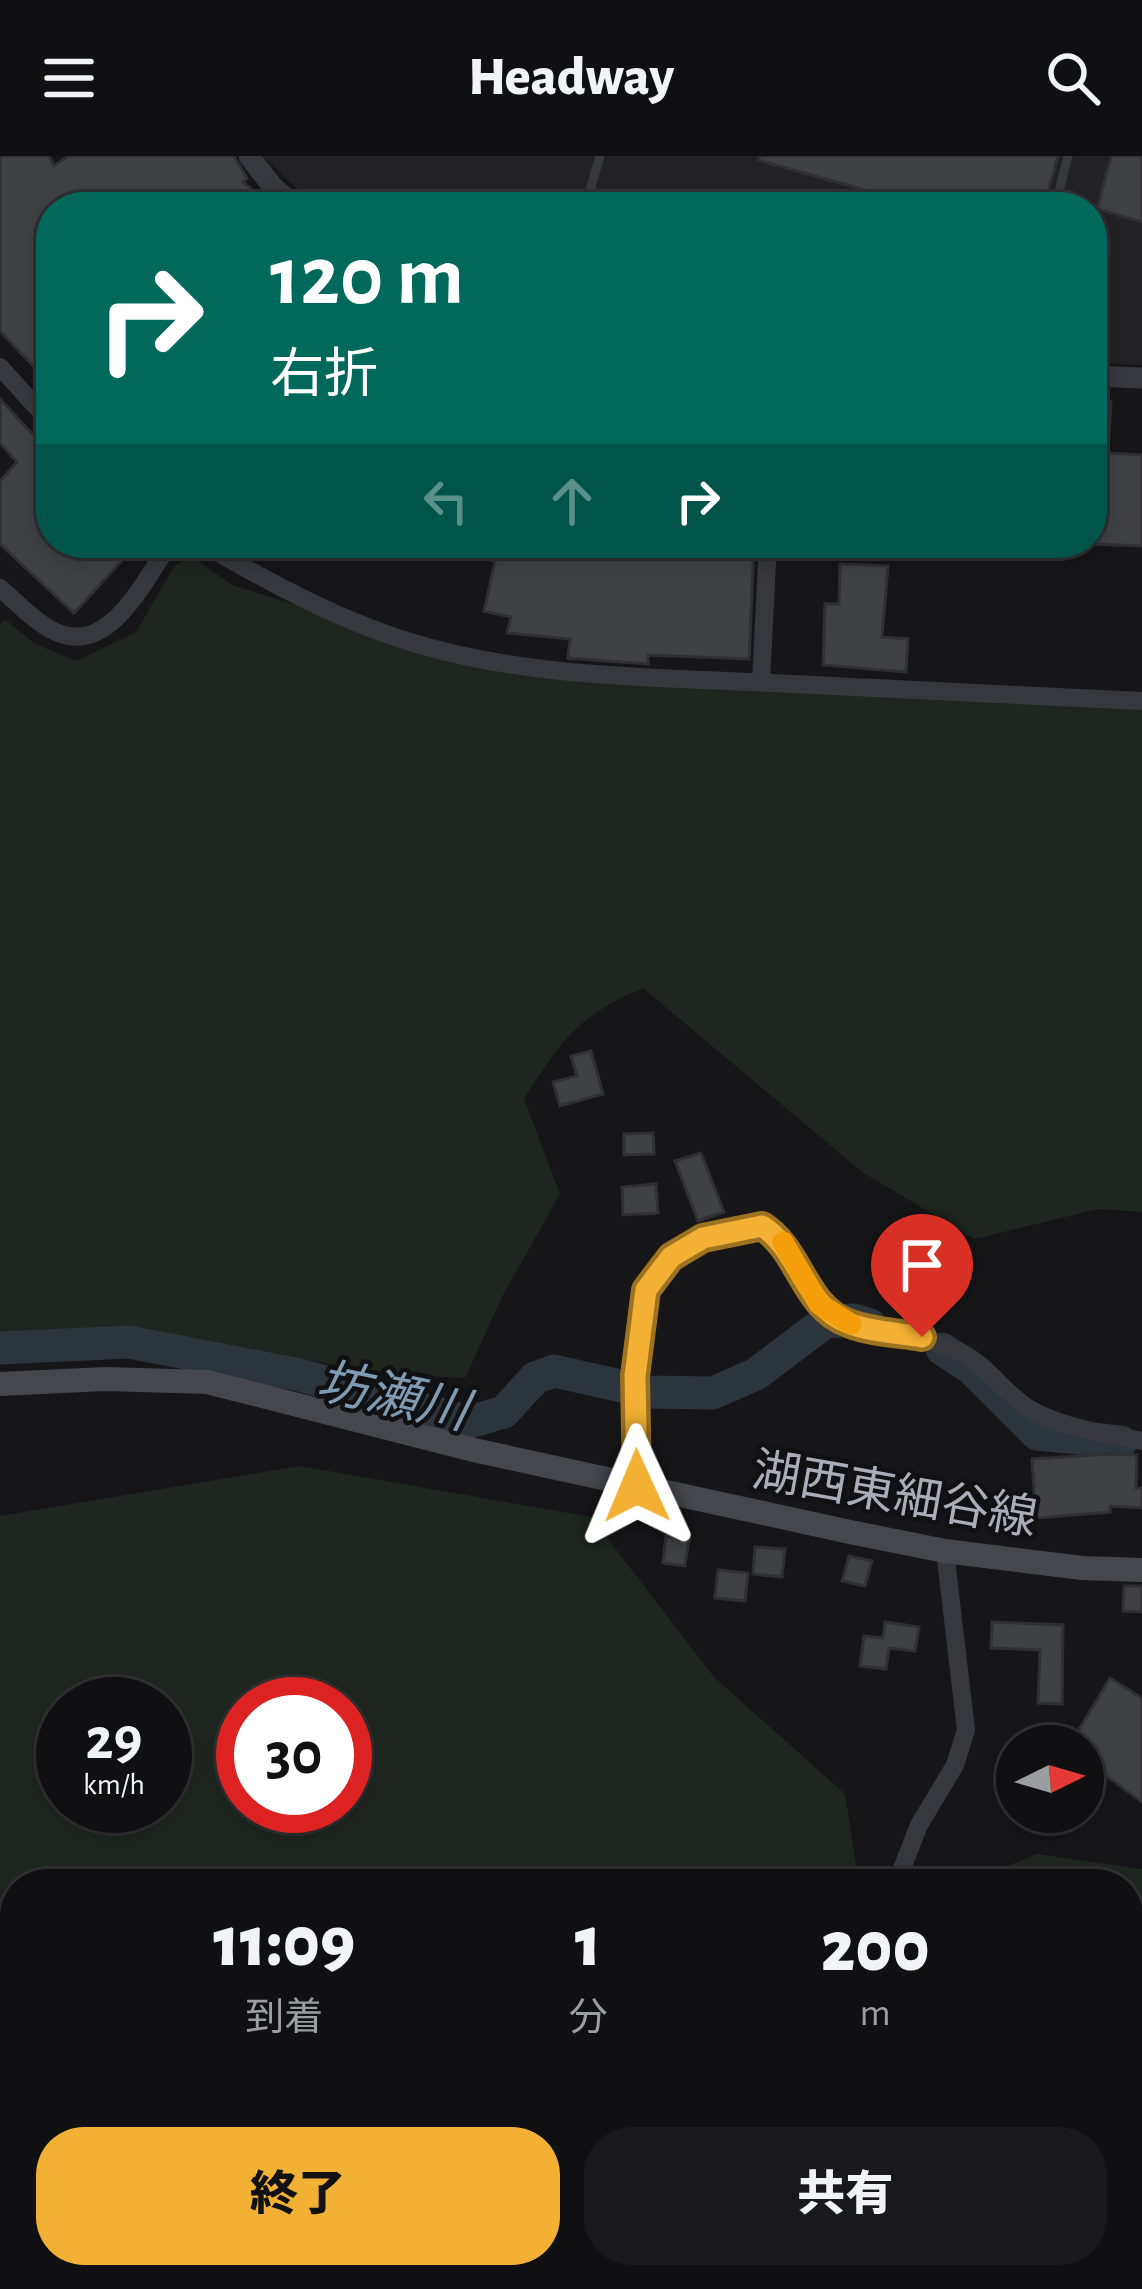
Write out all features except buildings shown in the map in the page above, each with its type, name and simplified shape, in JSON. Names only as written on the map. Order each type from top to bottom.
[{"type":"main road","name":"湖西東細谷線","points":[[0,1384],[105,1379],[207,1382],[475,1450],[945,1551],[1082,1568],[1142,1570]]},
{"type":"street","points":[[249,156],[279,192]]},
{"type":"street","points":[[0,367],[36,407]]},
{"type":"street","points":[[1107,377],[1142,378]]},
{"type":"street","points":[[0,588],[62,635],[85,636],[119,616],[160,558]]},
{"type":"street","points":[[226,558],[364,626],[426,647],[519,666],[623,676],[1142,701]]},
{"type":"street","points":[[761,682],[767,558]]},
{"type":"street","points":[[637,1486],[635,1376],[646,1290],[671,1257],[703,1238],[750,1226],[776,1234],[819,1304],[848,1323],[922,1337],[962,1352],[997,1376],[1027,1408],[1142,1442]]},
{"type":"street","points":[[902,1869],[919,1825],[956,1765],[966,1730],[945,1551]]},
{"type":"lane","points":[[594,192],[590,190],[600,156]]},
{"type":"lane","points":[[1059,192],[1068,156]]},
{"type":"shaded area","points":[[263,156],[1142,156],[1142,365],[1107,364],[1107,192],[300,192]]},
{"type":"shaded area","points":[[194,558],[232,585],[496,661],[1142,701],[1142,1212],[1098,1209],[975,1239],[862,1172],[643,988],[602,1009],[573,1032],[524,1099],[560,1194],[503,1295],[465,1378],[381,1374],[131,1326],[57,1338],[0,1337],[0,624],[5,619],[35,644],[77,661],[136,632],[175,565]]},
{"type":"shaded area","points":[[300,1466],[591,1517],[714,1677],[845,1794],[857,1869],[0,1869],[0,1516]]},
{"type":"shaded area","points":[[1037,1854],[1142,1869],[1000,1869]]},
{"type":"waterway","name":"坊瀬川","points":[[0,1348],[129,1342],[300,1375],[469,1422],[504,1412],[535,1378],[554,1371],[648,1392],[713,1393],[756,1374],[825,1322],[854,1320],[870,1325]]},
{"type":"waterway","name":"坊瀬川","points":[[942,1349],[971,1368],[1037,1434],[1121,1442]]},
{"type":"slow traffic","points":[[783,1242],[819,1304],[851,1324]]},
{"type":"route","points":[[637,1486],[635,1376],[646,1290],[671,1257],[703,1238],[762,1226],[784,1243],[819,1304],[830,1313],[848,1323],[922,1337]]}]
